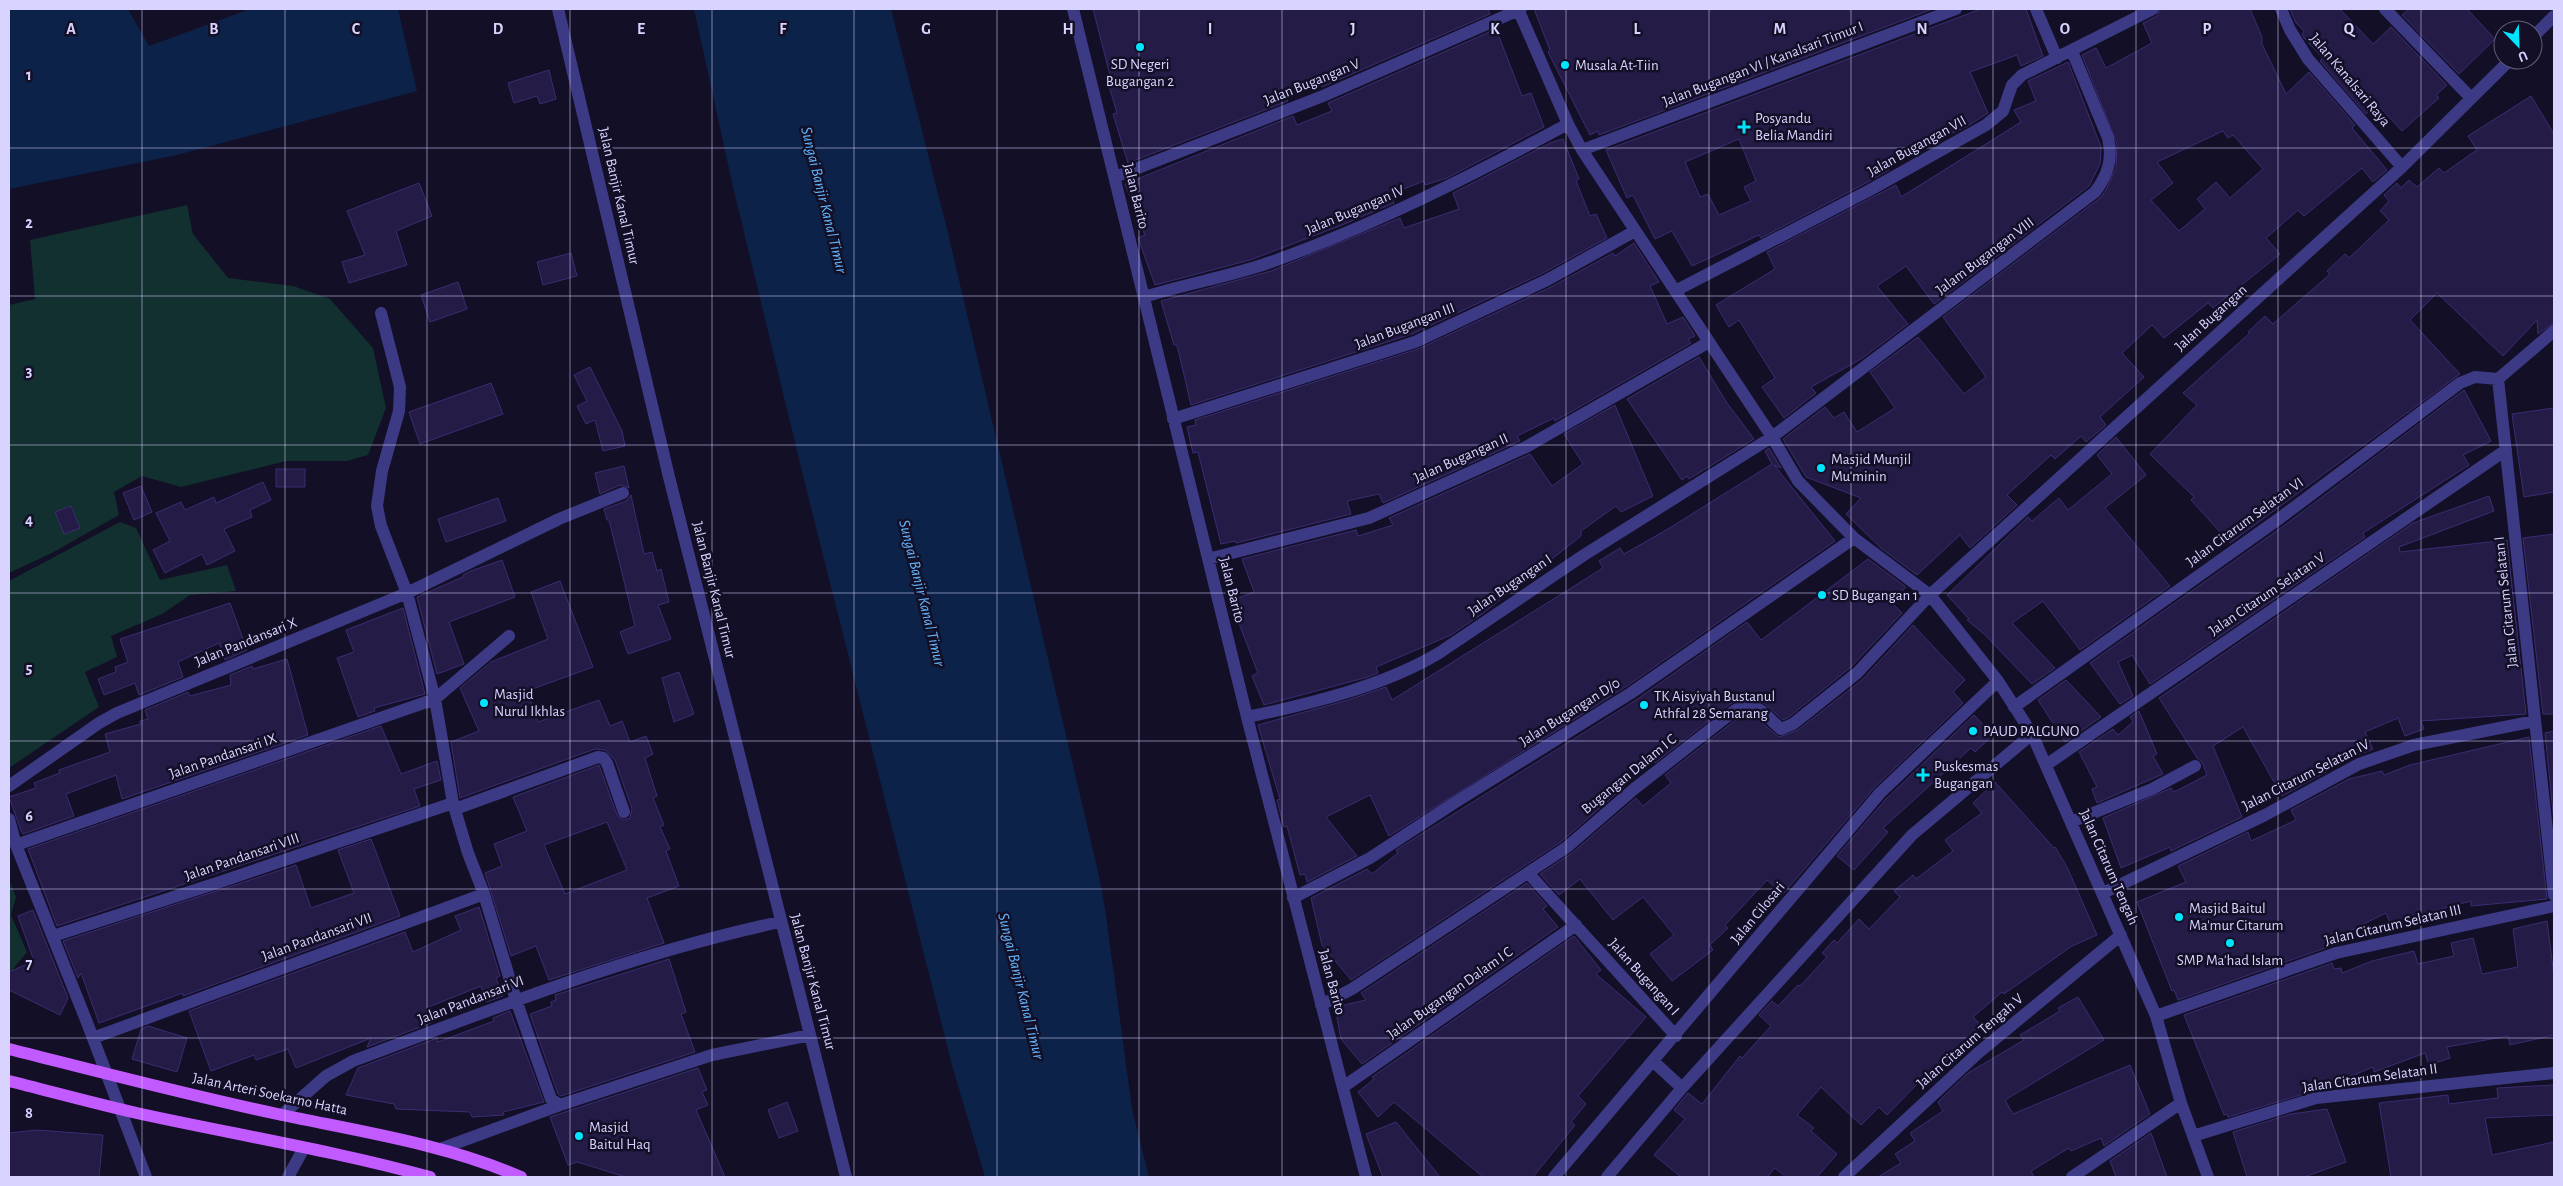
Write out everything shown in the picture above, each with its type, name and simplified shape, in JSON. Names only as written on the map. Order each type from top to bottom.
[{"type":"main road","name":"Jalan Arteri Soekarno Hatta","points":[[9,1050],[282,1115],[397,1137],[440,1149],[521,1177]]},
{"type":"main road","points":[[9,1081],[119,1108],[304,1148],[337,1153],[430,1177]]},
{"type":"street","name":"Jalan Banjir Kanal Timur","points":[[558,9],[669,477],[846,1177]]},
{"type":"street","name":"Jalan Barito","points":[[1073,9],[1247,718],[1366,1177]]},
{"type":"street","name":"Jalan Bugangan V","points":[[1115,177],[1323,96],[1519,9]]},
{"type":"street","name":"Jalan Citarum Tengah","points":[[1519,9],[1568,124],[1582,150],[1772,437],[1798,482],[1854,538],[1930,595],[1998,681],[2032,734],[2156,1016],[2181,1103],[2208,1177]]},
{"type":"street","name":"Jalan Bugangan VI / Kanalsari Timur I","points":[[1582,150],[1956,9]]},
{"type":"street","points":[[2036,9],[2057,58]]},
{"type":"street","name":"Jalan Bugangan VII","points":[[1675,291],[1870,190],[1986,125],[2003,111],[2015,81],[2153,9]]},
{"type":"street","name":"Jalan Kanalsari Raya","points":[[2281,9],[2290,30],[2308,59],[2402,167]]},
{"type":"street","points":[[2385,9],[2471,98]]},
{"type":"street","points":[[2543,27],[2554,16]]},
{"type":"street","name":"Jalam Bugangan VIII","points":[[1772,437],[2095,192],[2103,182],[2110,164],[2111,150],[2108,138],[2072,51]]},
{"type":"street","name":"Jalan Bugangan","points":[[1930,595],[2402,167],[2500,70]]},
{"type":"street","name":"Jalan Bugangan IV","points":[[1144,297],[1266,263],[1342,235],[1486,167],[1568,124]]},
{"type":"street","name":"Jalan Bugangan III","points":[[1174,419],[1367,359],[1415,342],[1547,280],[1634,231]]},
{"type":"street","points":[[380,313],[400,387],[400,400],[382,471],[377,506],[381,526],[407,593],[436,700],[454,806],[468,853],[484,894],[516,1000],[551,1099],[560,1105]]},
{"type":"street","points":[[2498,379],[2554,331]]},
{"type":"street","name":"Jalan Bugangan II","points":[[1208,559],[1369,518],[1526,447],[1709,342]]},
{"type":"street","name":"Jalan Citarum Selatan VI","points":[[2014,706],[2280,518],[2456,386],[2475,377],[2498,379]]},
{"type":"street","name":"Jalan Citarum Selatan I","points":[[2498,379],[2554,895]]},
{"type":"street","name":"Jalan Bugangan I","points":[[1247,718],[1279,711],[1367,684],[1417,666],[1584,555],[1772,437]]},
{"type":"street","name":"Jalan Citarum Selatan V","points":[[2046,765],[2506,450]]},
{"type":"street","name":"Jalan Pandansari X","points":[[9,786],[99,723],[117,713],[407,593],[559,519],[623,493]]},
{"type":"street","name":"Jalan Bugangan D/0","points":[[1293,898],[1370,858],[1454,803],[1631,693],[1854,538]]},
{"type":"street","name":"Bugangan Dalam I C","points":[[1529,874],[1567,847],[1634,788],[1739,708],[1749,706],[1760,709],[1781,729],[1793,724],[1856,672],[1930,595]]},
{"type":"street","points":[[436,700],[474,664],[510,636]]},
{"type":"street","name":"Jalan Cilosari","points":[[1554,1177],[1654,1062],[1880,793],[1998,681]]},
{"type":"street","name":"Jalan Pandansari IX","points":[[16,845],[436,700]]},
{"type":"street","name":"Jalan Citarum Selatan IV","points":[[2103,893],[2265,815],[2359,764],[2414,745],[2535,721]]},
{"type":"street","points":[[1607,1177],[1682,1088],[1912,835],[2032,734]]},
{"type":"street","name":"Jalan Pandansari VIII","points":[[53,936],[454,806],[598,757],[603,758],[607,763],[624,812]]},
{"type":"street","points":[[2071,822],[2152,789],[2195,766]]},
{"type":"street","points":[[9,818],[16,845],[146,1177]]},
{"type":"street","points":[[1321,1004],[1352,990],[1529,874]]},
{"type":"street","name":"Jalan Bugangan I","points":[[1529,874],[1676,1036]]},
{"type":"street","name":"Jalan Pandansari VII","points":[[93,1038],[484,894]]},
{"type":"street","name":"Jalan Citarum Selatan III","points":[[2156,1016],[2336,953],[2554,906]]},
{"type":"street","name":"Jalan Pandansari VI","points":[[282,1115],[326,1076],[352,1061],[516,1000],[687,945],[780,922]]},
{"type":"street","name":"Jalan Bugangan Dalam I C","points":[[1343,1087],[1576,925]]},
{"type":"street","name":"Jalan Citarum Tengah V","points":[[1844,1177],[1978,1054],[2121,935]]},
{"type":"street","points":[[440,1149],[560,1105],[712,1055],[810,1035]]},
{"type":"street","points":[[1654,1062],[1682,1088]]},
{"type":"street","name":"Jalan Citarum Selatan II","points":[[2194,1136],[2316,1098],[2554,1072]]},
{"type":"street","points":[[2072,1177],[2181,1103]]},
{"type":"street","points":[[288,1177],[304,1148]]},
{"type":"green space","points":[[187,205],[193,234],[228,278],[293,286],[330,299],[373,348],[386,408],[368,455],[347,461],[286,461],[181,487],[142,476],[114,492],[119,515],[52,553],[9,573],[9,305],[35,299],[30,240]]},
{"type":"green space","points":[[120,522],[136,528],[160,580],[227,565],[236,591],[190,595],[162,614],[111,636],[117,657],[85,672],[99,707],[9,768],[9,581]]},
{"type":"green space","points":[[9,879],[16,897],[11,915],[27,952],[9,974]]},
{"type":"water","points":[[9,9],[128,9],[149,46],[250,9],[398,9],[417,91],[177,155],[9,189]]},
{"type":"water","name":"Sungai Banjir Kanal Timur","points":[[694,9],[891,9],[948,233],[1099,876],[1132,1109],[1149,1177],[985,1177],[952,1065],[807,492],[733,187]]},
{"type":"building","points":[[1093,9],[1488,9],[1490,14],[1322,87],[1319,79],[1284,92],[1288,101],[1128,163],[1113,114],[1117,113],[1106,76],[1110,75]]},
{"type":"building","points":[[1534,9],[1930,10],[1599,135],[1598,131],[1590,135],[1548,52],[1550,50]]},
{"type":"building","points":[[1981,9],[2026,9],[2043,56],[2021,66],[2017,55],[1970,72],[1988,113],[1966,127],[1885,163],[1889,170],[1761,238],[1759,235],[1692,266],[1672,231],[1655,239],[1633,195],[1627,198],[1606,150]],"holes":[[[1739,139],[1756,181],[1744,187],[1751,201],[1719,215],[1708,194],[1700,197],[1685,162]]]},
{"type":"building","points":[[2161,9],[2250,9],[2262,37],[2262,44],[2286,94],[2309,72],[2355,125],[2352,128],[2387,170],[2373,182],[2362,168],[2304,216],[2298,210],[2266,238],[2280,254],[2213,308],[2208,303],[2164,338],[2152,325],[2122,353],[2144,377],[2100,417],[2106,425],[2086,442],[2081,436],[2055,459],[2051,455],[2007,495],[2017,505],[1970,548],[1960,535],[1917,575],[1882,549],[1846,514],[1861,498],[1806,477],[1783,439],[1825,407],[1834,418],[1844,412],[1857,432],[1895,408],[1870,372],[1918,337],[1964,394],[1986,377],[1943,317],[2100,198],[2106,190],[2116,168],[2117,144],[2082,55],[2096,48],[2106,68],[2152,43],[2143,23],[2157,16]],"holes":[[[2223,131],[2228,138],[2233,135],[2263,169],[2230,198],[2216,182],[2197,199],[2205,209],[2179,231],[2151,200],[2173,183],[2157,162]]]},
{"type":"building","points":[[2290,9],[2340,9],[2373,44],[2391,27],[2447,85],[2436,95],[2439,98],[2402,131],[2377,104],[2366,114],[2320,61],[2323,58],[2304,38],[2302,34],[2304,31],[2296,23]]},
{"type":"building","points":[[2409,9],[2467,9],[2493,37],[2493,41],[2459,74],[2402,15]]},
{"type":"building","points":[[1496,29],[1522,96],[1531,93],[1544,127],[1447,178],[1425,185],[1424,181],[1391,194],[1394,203],[1342,225],[1250,260],[1155,285],[1138,238],[1145,235],[1125,184],[1293,116],[1297,125],[1332,111],[1328,103]]},
{"type":"building","points":[[2068,62],[2101,147],[2100,164],[2089,186],[1934,304],[1906,266],[1877,286],[1908,324],[1861,359],[1811,387],[1816,393],[1784,418],[1762,387],[1775,378],[1739,320],[1729,327],[1716,305],[1775,269],[1767,252],[1896,185],[1901,197],[2021,122],[2014,110],[2036,101],[2028,81]]},
{"type":"building","points":[[549,70],[556,99],[540,104],[537,96],[514,103],[508,83]]},
{"type":"building","points":[[2531,96],[2554,134],[2554,323],[2538,334],[2537,320],[2503,356],[2437,293],[2410,320],[2460,374],[2230,543],[2191,500],[2194,497],[2150,454],[2197,405],[2183,393],[2250,333],[2248,332],[2265,316],[2273,324],[2330,274],[2327,271],[2345,254],[2349,258],[2389,220],[2380,211],[2389,201],[2384,195],[2397,183],[2401,188],[2409,180],[2417,187],[2439,168],[2444,173],[2477,150],[2468,136]]},
{"type":"building","points":[[1563,139],[1579,179],[1576,181],[1590,216],[1596,214],[1607,238],[1543,273],[1412,334],[1191,405],[1177,345],[1174,345],[1161,301],[1271,271],[1400,218],[1404,228],[1459,209],[1453,193],[1550,143]]},
{"type":"building","points":[[419,183],[432,216],[396,231],[407,265],[349,283],[342,262],[365,255],[347,211]]},
{"type":"building","points":[[1634,243],[1659,282],[1650,286],[1667,324],[1683,317],[1695,336],[1688,339],[1691,343],[1555,421],[1554,418],[1517,436],[1520,441],[1383,503],[1379,494],[1347,501],[1351,514],[1236,543],[1235,541],[1221,544],[1198,452],[1193,453],[1187,427],[1196,425],[1195,420],[1418,349],[1551,287],[1613,253],[1615,256]]},
{"type":"building","points":[[571,253],[577,276],[543,285],[537,262]]},
{"type":"building","points":[[458,282],[467,309],[430,322],[421,295]]},
{"type":"building","points":[[1699,357],[1727,403],[1754,439],[1689,479],[1687,476],[1682,480],[1627,399]]},
{"type":"building","points":[[590,367],[622,431],[625,446],[603,451],[595,420],[586,424],[577,406],[587,401],[574,375]]},
{"type":"building","points":[[491,383],[503,414],[420,444],[409,412]]},
{"type":"building","points":[[2464,390],[2491,441],[2463,455],[2469,465],[2363,533],[2365,537],[2150,684],[2132,655],[2118,662],[2133,696],[2120,704],[2090,663],[2285,525]]},
{"type":"building","points":[[1615,405],[1653,496],[1621,512],[1616,506],[1581,531],[1581,536],[1482,614],[1451,635],[1376,667],[1378,673],[1368,677],[1264,705],[1252,676],[1258,673],[1237,618],[1240,616],[1233,600],[1254,592],[1242,559],[1356,530],[1358,536],[1393,525],[1389,518],[1530,454],[1552,486],[1583,464],[1564,434]]},
{"type":"building","points":[[2554,408],[2554,492],[2524,497],[2512,414]]},
{"type":"building","points":[[2116,437],[2146,475],[2105,508],[2170,586],[2080,650],[2043,601],[2012,623],[2055,668],[2032,684],[1984,634],[1967,620],[1969,619],[1947,595],[2028,517],[2032,521],[2059,498],[2068,510],[2112,474],[2097,455]]},
{"type":"building","points":[[1769,448],[1781,468],[1774,465],[1835,541],[1627,686],[1389,836],[1370,795],[1326,817],[1357,856],[1307,882],[1305,874],[1300,875],[1287,826],[1284,827],[1277,800],[1280,799],[1258,725],[1348,700],[1386,687],[1392,700],[1603,568],[1599,561],[1620,548],[1624,554],[1668,529],[1772,464],[1765,451]]},
{"type":"building","points":[[624,466],[629,488],[620,485],[600,494],[595,473]]},
{"type":"building","points":[[276,469],[305,469],[305,487],[276,487]]},
{"type":"building","points":[[263,482],[271,500],[250,510],[252,517],[224,529],[235,551],[207,565],[202,554],[165,573],[153,550],[170,541],[156,513],[181,502],[185,510],[214,497],[216,503]]},
{"type":"building","points":[[141,486],[152,512],[134,520],[123,493]]},
{"type":"building","points":[[631,495],[644,554],[652,552],[657,571],[661,569],[669,602],[658,605],[671,639],[628,654],[620,632],[635,626],[609,520],[607,520],[604,509],[626,501]]},
{"type":"building","points":[[2489,496],[2494,511],[2399,547],[2400,552],[2507,540],[2526,714],[2421,721],[2424,729],[2405,736],[2398,718],[2365,732],[2373,749],[2327,768],[2328,771],[2282,796],[2243,727],[2213,746],[2242,817],[2171,851],[2170,847],[2121,868],[2103,818],[2171,788],[2174,792],[2207,775],[2202,762],[2197,758],[2159,698],[2413,523]]},
{"type":"building","points":[[498,498],[506,521],[446,542],[438,519]]},
{"type":"building","points":[[71,506],[80,528],[64,534],[55,512]]},
{"type":"building","points":[[2554,534],[2554,714],[2543,714],[2523,538]]},
{"type":"building","points":[[1868,559],[1906,587],[1891,602],[1902,613],[1851,667],[1789,717],[1783,720],[1765,704],[1756,699],[1741,699],[1730,704],[1655,763],[1648,754],[1621,780],[1626,785],[1562,841],[1351,980],[1322,945],[1311,898],[1367,869],[1372,874],[1398,853],[1396,850],[1636,700],[1747,622],[1761,640]]},
{"type":"building","points":[[502,560],[515,597],[449,622],[464,664],[437,674],[417,597],[463,577],[463,575],[471,571]]},
{"type":"building","points":[[560,581],[593,667],[527,691],[538,722],[599,700],[610,726],[622,721],[630,742],[646,736],[653,754],[645,758],[657,796],[653,798],[664,825],[660,827],[670,849],[666,851],[679,886],[647,898],[664,943],[549,980],[536,946],[511,956],[485,873],[502,866],[494,844],[527,831],[513,797],[599,765],[617,815],[623,820],[630,818],[632,809],[615,760],[605,750],[595,749],[460,798],[451,742],[479,731],[460,688],[491,662],[548,639],[531,592]],"holes":[[[607,822],[627,870],[565,894],[544,845]]]},
{"type":"building","points":[[230,603],[247,650],[225,660],[219,643],[178,662],[183,677],[139,695],[135,683],[104,695],[98,679],[116,672],[115,667],[128,662],[120,639]]},
{"type":"building","points":[[403,608],[425,694],[374,708],[375,711],[358,717],[337,658],[354,652],[346,630]]},
{"type":"building","points":[[1913,625],[1965,680],[1953,692],[1963,703],[1874,788],[1783,894],[1767,880],[1725,925],[1728,928],[1710,945],[1713,950],[1672,981],[1650,954],[1674,935],[1643,897],[1613,920],[1580,879],[1559,895],[1540,874],[1572,853],[1636,798],[1643,806],[1671,783],[1665,775],[1738,718],[1752,715],[1779,737],[1798,730],[1863,679]]},
{"type":"building","points":[[287,659],[308,735],[122,799],[116,775],[66,794],[74,816],[23,834],[21,831],[9,797],[36,788],[34,783],[60,773],[59,770],[110,752],[105,734],[141,724],[140,721],[148,719],[145,710],[188,692],[190,696],[231,685],[230,675],[252,666],[253,669]]},
{"type":"building","points":[[679,672],[694,714],[674,722],[662,678]]},
{"type":"building","points":[[2066,680],[2101,717],[2065,742],[2038,700]]},
{"type":"building","points":[[2139,711],[2157,754],[2153,756],[2163,774],[2097,803],[2092,789],[2097,787],[2079,752],[2113,729],[2118,735],[2133,722],[2130,717]]},
{"type":"building","points":[[1974,715],[1993,735],[1975,752],[1971,748],[1883,828],[1888,832],[1854,870],[1837,856],[1886,799]]},
{"type":"building","points":[[381,726],[401,774],[437,761],[441,780],[414,789],[420,806],[57,926],[28,849]]},
{"type":"building","points":[[2554,731],[2554,822],[2545,733]]},
{"type":"building","points":[[2529,737],[2547,899],[2471,906],[2471,901],[2390,923],[2386,913],[2331,940],[2333,945],[2178,1000],[2174,990],[2172,991],[2137,902],[2186,882],[2178,866],[2248,832],[2251,841],[2296,820],[2291,810],[2349,779],[2382,771],[2384,775],[2410,765]]},
{"type":"building","points":[[1995,782],[2055,847],[2067,867],[2097,935],[2072,946],[2004,994],[2002,992],[1973,1017],[1981,1025],[1926,1083],[1923,1078],[1887,1115],[1879,1107],[1861,1125],[1821,1087],[1797,1115],[1814,1128],[1811,1131],[1837,1154],[1817,1177],[1786,1177],[1775,1168],[1767,1177],[1681,1177],[1654,1155],[1685,1119],[1674,1110],[1688,1093],[1702,1104],[1740,1056],[1742,1058],[1771,1026],[1759,1015],[1772,1001],[1778,1006],[1798,985],[1800,986],[1827,957],[1822,953],[1834,940],[1837,943],[1859,919],[1869,929],[1900,897],[1894,891],[1913,875],[1916,879],[1953,851],[1945,840],[1982,813],[1973,803]]},
{"type":"building","points":[[371,839],[400,916],[183,996],[183,993],[99,1023],[81,973],[78,978],[63,941],[296,865],[311,908],[354,893],[338,850]]},
{"type":"building","points":[[1527,883],[1547,906],[1543,909],[1558,927],[1362,1064],[1341,1039],[1335,1007],[1366,1000],[1361,993]]},
{"type":"building","points":[[479,907],[500,976],[496,978],[503,996],[487,1002],[481,986],[426,1008],[431,1023],[367,1047],[371,1038],[296,1068],[288,1049],[256,1060],[254,1055],[211,1071],[189,1011],[405,932],[413,952],[461,930],[455,916]]},
{"type":"building","points":[[33,910],[68,998],[60,1015],[9,990],[9,972],[34,961],[18,916]]},
{"type":"building","points":[[2547,921],[2554,976],[2554,1035],[2510,1045],[2508,1036],[2447,1047],[2450,1058],[2429,1065],[2425,1053],[2374,1072],[2373,1067],[2320,1089],[2228,1117],[2227,1114],[2224,1115],[2184,1015],[2332,963],[2334,969],[2341,968],[2342,973],[2372,961],[2414,951],[2418,964],[2454,956],[2451,943],[2473,938],[2482,974],[2518,967],[2513,929]]},
{"type":"building","points":[[1574,936],[1601,970],[1596,974],[1646,1017],[1578,1096],[1586,1104],[1571,1122],[1575,1125],[1533,1177],[1483,1177],[1394,1102],[1378,1117],[1358,1092],[1374,1079],[1372,1077]]},
{"type":"building","points":[[669,959],[686,1012],[681,1014],[695,1052],[561,1096],[558,1094],[530,1014],[552,1006],[551,1002],[556,1000],[555,995]]},
{"type":"building","points":[[2078,997],[2104,1040],[2005,1100],[2013,1114],[2130,1065],[2150,1114],[2104,1146],[2101,1138],[2071,1151],[2069,1148],[2031,1171],[2034,1177],[1878,1177],[1901,1163],[1895,1154],[1915,1141],[1910,1133],[1943,1111],[1938,1102],[1968,1073],[2024,1040],[2020,1035],[2060,1011],[2058,1008]]},
{"type":"building","points":[[510,1011],[544,1102],[503,1112],[504,1115],[472,1117],[470,1112],[396,1109],[394,1104],[346,1095],[358,1068],[437,1038],[438,1042],[494,1021],[493,1018]]},
{"type":"building","points":[[148,1026],[187,1038],[177,1072],[132,1059],[141,1029]]},
{"type":"building","points":[[698,1068],[707,1090],[702,1092],[708,1105],[696,1110],[725,1177],[626,1177],[577,1162],[568,1165],[550,1117]]},
{"type":"building","points":[[2554,1085],[2554,1115],[2485,1118],[2492,1155],[2554,1142],[2554,1177],[2391,1177],[2379,1103],[2448,1095],[2449,1104],[2498,1098],[2497,1088]]},
{"type":"building","points":[[787,1102],[798,1131],[779,1138],[768,1110]]},
{"type":"building","points":[[2327,1109],[2346,1162],[2304,1177],[2247,1177],[2233,1132],[2291,1114]]},
{"type":"building","points":[[1396,1122],[1440,1177],[1383,1177],[1366,1134]]},
{"type":"building","points":[[37,1130],[103,1135],[99,1177],[9,1177],[9,1133]]},
{"type":"building","points":[[2151,1133],[2167,1177],[2116,1177],[2110,1161]]},
{"type":"place","name":"SD Negeri Bugangan 2","points":[[1140,47]]},
{"type":"place","name":"Musala At-Tiin","points":[[1565,65]]},
{"type":"place","name":"Posyandu Belia Mandiri","points":[[1744,127]]},
{"type":"place","name":"Masjid Munjil Mu'minin","points":[[1821,468]]},
{"type":"place","name":"SD Bugangan 1","points":[[1822,595]]},
{"type":"place","name":"Masjid Nurul Ikhlas","points":[[484,703]]},
{"type":"place","name":"TK Aisyiyah Bustanul Athfal 28 Semarang","points":[[1644,705]]},
{"type":"place","name":"PAUD PALGUNO","points":[[1973,731]]},
{"type":"place","name":"Puskesmas Bugangan","points":[[1923,775]]},
{"type":"place","name":"Masjid Baitul Ma'mur Citarum","points":[[2179,917]]},
{"type":"place","name":"SMP Ma'had Islam","points":[[2230,943]]},
{"type":"place","name":"Masjid Baitul Haq","points":[[579,1136]]}]
